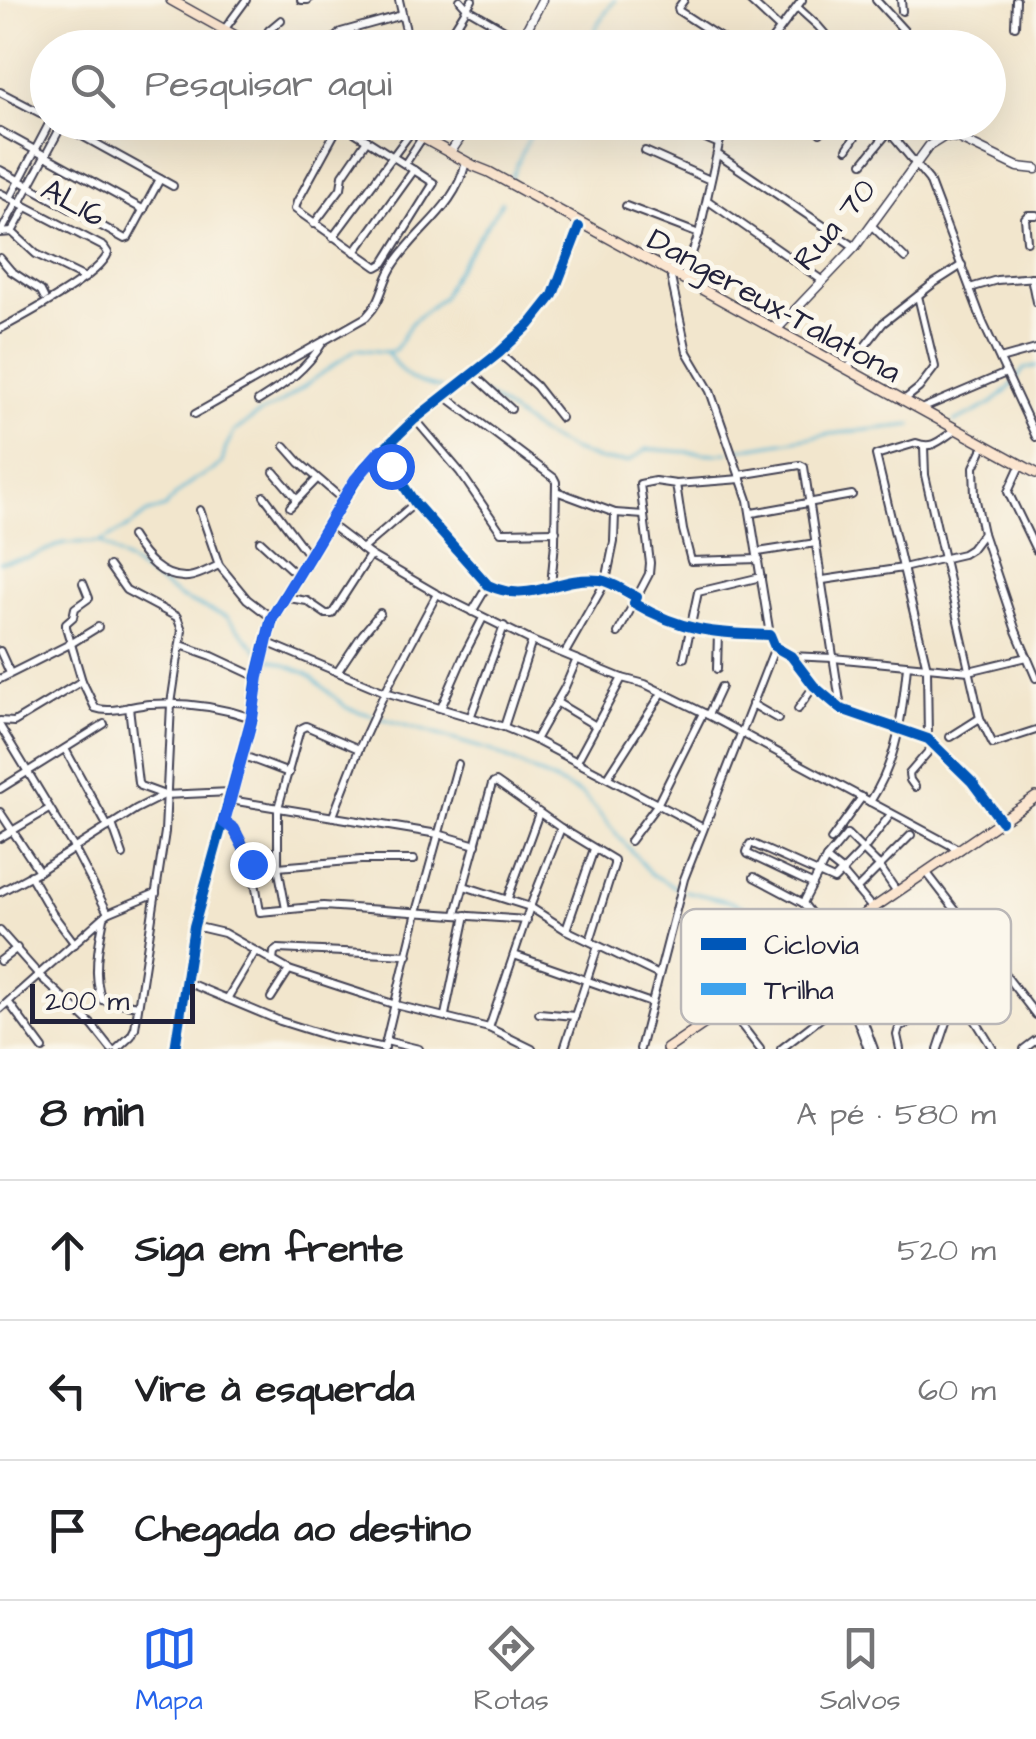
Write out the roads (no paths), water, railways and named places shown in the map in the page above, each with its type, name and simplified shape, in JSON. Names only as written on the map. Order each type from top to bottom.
[{"type":"main road","points":[[171,0],[224,30]]},
{"type":"main road","name":"Dangereux-Talatona","points":[[426,140],[1018,470],[1036,476]]},
{"type":"main road","name":"Dangereux-Talatona","points":[[527,196],[580,228],[847,368],[1036,476]]},
{"type":"main road","points":[[874,909],[1036,797]]},
{"type":"main road","points":[[667,1049],[704,1024]]},
{"type":"street","points":[[224,30],[246,0]]},
{"type":"street","points":[[399,0],[406,30]]},
{"type":"street","points":[[460,0],[502,30]]},
{"type":"street","points":[[527,30],[542,0]]},
{"type":"street","points":[[684,0],[679,11],[708,30]]},
{"type":"street","points":[[876,0],[904,30]]},
{"type":"street","points":[[901,0],[902,11]]},
{"type":"street","points":[[1015,26],[1016,0]]},
{"type":"street","points":[[752,1],[779,28],[799,4],[821,30]]},
{"type":"street","points":[[455,30],[469,4]]},
{"type":"street","points":[[348,30],[402,14]]},
{"type":"street","points":[[270,30],[280,20]]},
{"type":"street","points":[[0,92],[30,109]]},
{"type":"street","points":[[0,131],[144,210]]},
{"type":"street","points":[[12,232],[19,180],[42,140]]},
{"type":"street","points":[[0,233],[29,186],[49,140]]},
{"type":"street","points":[[87,140],[173,186]]},
{"type":"street","points":[[314,224],[341,188],[342,178],[367,140],[434,184],[378,267],[314,224],[295,206],[331,140]]},
{"type":"street","points":[[333,237],[406,140]]},
{"type":"street","points":[[405,164],[421,140]]},
{"type":"street","points":[[450,153],[459,140]]},
{"type":"street","points":[[710,140],[719,144]]},
{"type":"street","points":[[720,140],[698,234],[677,278],[686,352],[710,391],[752,513],[770,635],[775,647],[791,656],[814,686],[841,709],[931,742],[972,782],[1001,822]]},
{"type":"street","points":[[847,149],[853,140]]},
{"type":"street","points":[[863,163],[882,140]]},
{"type":"street","points":[[894,140],[929,180],[983,323],[1036,438]]},
{"type":"street","name":"Rua 70","points":[[776,330],[855,247],[936,140]]},
{"type":"street","points":[[962,140],[1018,166],[1036,169]]},
{"type":"street","points":[[645,150],[710,180]]},
{"type":"street","points":[[717,154],[855,247]]},
{"type":"street","points":[[194,414],[357,323],[376,307],[391,268],[458,188],[470,164]]},
{"type":"street","points":[[0,170],[125,239],[160,179]]},
{"type":"street","points":[[355,252],[414,170]]},
{"type":"street","name":"AL16","points":[[0,193],[108,253],[106,260],[85,278],[0,329]]},
{"type":"street","points":[[707,200],[823,280]]},
{"type":"street","points":[[626,206],[698,234]]},
{"type":"street","points":[[1027,241],[1026,216],[1036,214]]},
{"type":"street","points":[[871,226],[904,258]]},
{"type":"street","points":[[175,1049],[194,926],[252,718],[272,618],[365,467],[415,419],[500,353],[530,324],[553,295],[580,228]]},
{"type":"street","points":[[0,233],[12,232],[48,261],[85,278]]},
{"type":"street","points":[[0,258],[12,272],[42,291],[44,297]]},
{"type":"street","points":[[847,368],[883,323],[962,265]]},
{"type":"street","points":[[970,288],[997,280],[1034,277],[1036,302]]},
{"type":"street","points":[[904,400],[920,388],[936,367],[918,296]]},
{"type":"street","points":[[258,401],[306,366],[324,341]]},
{"type":"street","points":[[1000,359],[1036,349]]},
{"type":"street","points":[[500,353],[536,386],[561,418]]},
{"type":"street","points":[[472,372],[511,409]]},
{"type":"street","points":[[921,409],[1006,373]]},
{"type":"street","points":[[445,396],[551,474],[556,482],[550,586]]},
{"type":"street","points":[[415,419],[460,472],[501,532],[556,531]]},
{"type":"street","points":[[915,787],[909,774],[931,742],[927,668],[876,454],[916,442],[933,446],[951,432]]},
{"type":"street","points":[[284,446],[343,500]]},
{"type":"street","points":[[924,446],[925,475],[980,718],[993,744],[1036,730]]},
{"type":"street","points":[[381,450],[415,503],[488,585],[504,593],[570,581],[606,581],[654,615],[690,629],[770,635]]},
{"type":"street","points":[[982,450],[974,467],[974,488],[983,533],[1036,678]]},
{"type":"street","points":[[618,633],[650,563],[640,484],[740,477],[802,466],[841,709]]},
{"type":"street","points":[[1018,470],[1008,492],[1036,550]]},
{"type":"street","points":[[274,472],[298,499]]},
{"type":"street","points":[[290,507],[317,478]]},
{"type":"street","points":[[676,484],[693,561],[758,555],[816,543]]},
{"type":"street","points":[[556,491],[615,513],[644,515]]},
{"type":"street","points":[[752,513],[852,495]]},
{"type":"street","points":[[264,496],[309,556]]},
{"type":"street","points":[[362,549],[415,503]]},
{"type":"street","points":[[200,510],[219,565],[247,599],[272,618]]},
{"type":"street","points":[[566,653],[606,581],[615,513]]},
{"type":"street","points":[[329,524],[370,555],[483,618],[622,678],[645,684],[960,850]]},
{"type":"street","points":[[822,580],[963,554],[983,533]]},
{"type":"street","points":[[131,536],[144,558],[163,572],[187,578],[219,565]]},
{"type":"street","points":[[260,541],[297,575]]},
{"type":"street","points":[[283,597],[306,601],[332,614],[370,555]]},
{"type":"street","points":[[0,932],[114,1049],[131,1036],[165,832],[171,704],[182,630],[177,618],[126,590],[110,566]]},
{"type":"street","points":[[684,658],[698,592],[762,577]]},
{"type":"street","points":[[83,583],[88,598],[78,604],[66,624],[82,681],[95,708],[171,704],[252,718]]},
{"type":"street","points":[[472,612],[488,585]]},
{"type":"street","points":[[332,816],[385,692],[437,594]]},
{"type":"street","points":[[338,671],[380,613]]},
{"type":"street","points":[[441,708],[483,618]]},
{"type":"street","points":[[470,718],[504,626]]},
{"type":"street","points":[[0,679],[98,627]]},
{"type":"street","points":[[718,632],[718,669]]},
{"type":"street","points":[[504,727],[532,641]]},
{"type":"street","points":[[266,642],[385,692],[535,740],[703,828]]},
{"type":"street","points":[[180,645],[258,677]]},
{"type":"street","points":[[640,1049],[684,878],[775,647]]},
{"type":"street","points":[[0,652],[10,673]]},
{"type":"street","points":[[791,656],[969,671],[1027,657]]},
{"type":"street","points":[[535,740],[577,659]]},
{"type":"street","points":[[831,840],[884,779],[900,730],[907,666]]},
{"type":"street","points":[[578,761],[622,678]]},
{"type":"street","points":[[82,681],[14,722],[0,723],[74,848],[106,914],[98,952],[102,1000],[138,1006]]},
{"type":"street","points":[[798,710],[814,686]]},
{"type":"street","points":[[630,840],[657,805],[721,687]]},
{"type":"street","points":[[608,777],[662,693]]},
{"type":"street","points":[[556,702],[596,726]]},
{"type":"street","points":[[752,704],[778,719]]},
{"type":"street","points":[[129,707],[140,786],[165,795],[230,796],[278,808],[438,834],[476,845]]},
{"type":"street","points":[[950,737],[980,718]]},
{"type":"street","points":[[10,742],[14,722]]},
{"type":"street","points":[[0,790],[104,724]]},
{"type":"street","points":[[286,909],[278,867],[278,808],[303,726],[359,749]]},
{"type":"street","points":[[65,749],[123,855]]},
{"type":"street","points":[[241,755],[289,774]]},
{"type":"street","points":[[385,1046],[458,764]]},
{"type":"street","points":[[456,914],[494,782],[615,862],[564,1049]]},
{"type":"street","points":[[0,892],[165,795]]},
{"type":"street","points":[[0,838],[49,809]]},
{"type":"street","points":[[0,812],[38,870]]},
{"type":"street","points":[[508,898],[539,812]]},
{"type":"street","points":[[812,884],[748,854],[750,844],[834,880],[890,814]]},
{"type":"street","points":[[224,822],[234,829],[252,864],[258,910],[263,913],[323,906],[526,920]]},
{"type":"street","points":[[488,1028],[561,828]]},
{"type":"street","points":[[803,903],[826,860],[847,834],[880,866],[898,893]]},
{"type":"street","points":[[857,888],[911,835]]},
{"type":"street","points":[[566,930],[594,848]]},
{"type":"street","points":[[278,867],[414,860]]},
{"type":"street","points":[[826,860],[843,873],[872,909]]},
{"type":"street","points":[[927,872],[956,909]]},
{"type":"street","points":[[30,875],[74,944]]},
{"type":"street","points":[[754,876],[808,909]]},
{"type":"street","points":[[464,886],[508,898],[659,974]]},
{"type":"street","points":[[0,1010],[106,914],[156,893]]},
{"type":"street","points":[[445,1015],[466,914]]},
{"type":"street","points":[[194,926],[224,933],[289,970],[396,1005],[488,1028],[532,1049]]},
{"type":"street","points":[[0,960],[17,948]]},
{"type":"street","points":[[273,962],[278,949],[408,955]]},
{"type":"street","points":[[228,1000],[254,952]]},
{"type":"street","points":[[514,955],[651,1004]]},
{"type":"street","points":[[271,998],[289,970]]},
{"type":"street","points":[[184,981],[280,1021],[331,1037],[419,1049]]},
{"type":"street","points":[[1011,982],[1036,1015]]},
{"type":"street","points":[[8,1004],[41,1047],[31,1049]]},
{"type":"street","points":[[539,1013],[576,1016]]},
{"type":"street","points":[[740,1024],[760,1049]]},
{"type":"street","points":[[781,1049],[813,1024]]},
{"type":"street","points":[[860,1024],[871,1049]]},
{"type":"street","points":[[863,1024],[871,1049]]},
{"type":"street","points":[[900,1049],[897,1035],[906,1024]]},
{"type":"street","points":[[938,1049],[946,1024]]},
{"type":"street","points":[[977,1024],[994,1049]]},
{"type":"street","points":[[1024,1049],[1036,1040]]},
{"type":"waterway","points":[[595,30],[615,0]]},
{"type":"waterway","points":[[510,180],[528,140]]},
{"type":"waterway","points":[[0,562],[28,558],[64,543],[100,542],[147,513],[165,508],[194,480],[222,463],[234,432],[257,415],[281,403],[356,349],[395,350],[411,323],[443,297],[502,202]]},
{"type":"waterway","points":[[387,352],[409,378],[441,388]]},
{"type":"waterway","points":[[954,422],[994,402],[1024,369],[1036,366]]},
{"type":"waterway","points":[[465,387],[488,396],[541,434],[600,460],[628,462],[647,449],[728,452]]},
{"type":"waterway","points":[[735,450],[912,425]]},
{"type":"waterway","points":[[100,542],[181,598],[227,617],[263,656],[308,674],[347,708],[492,751],[583,795],[651,874],[677,888]]},
{"type":"waterway","points":[[685,891],[749,909]]}]
